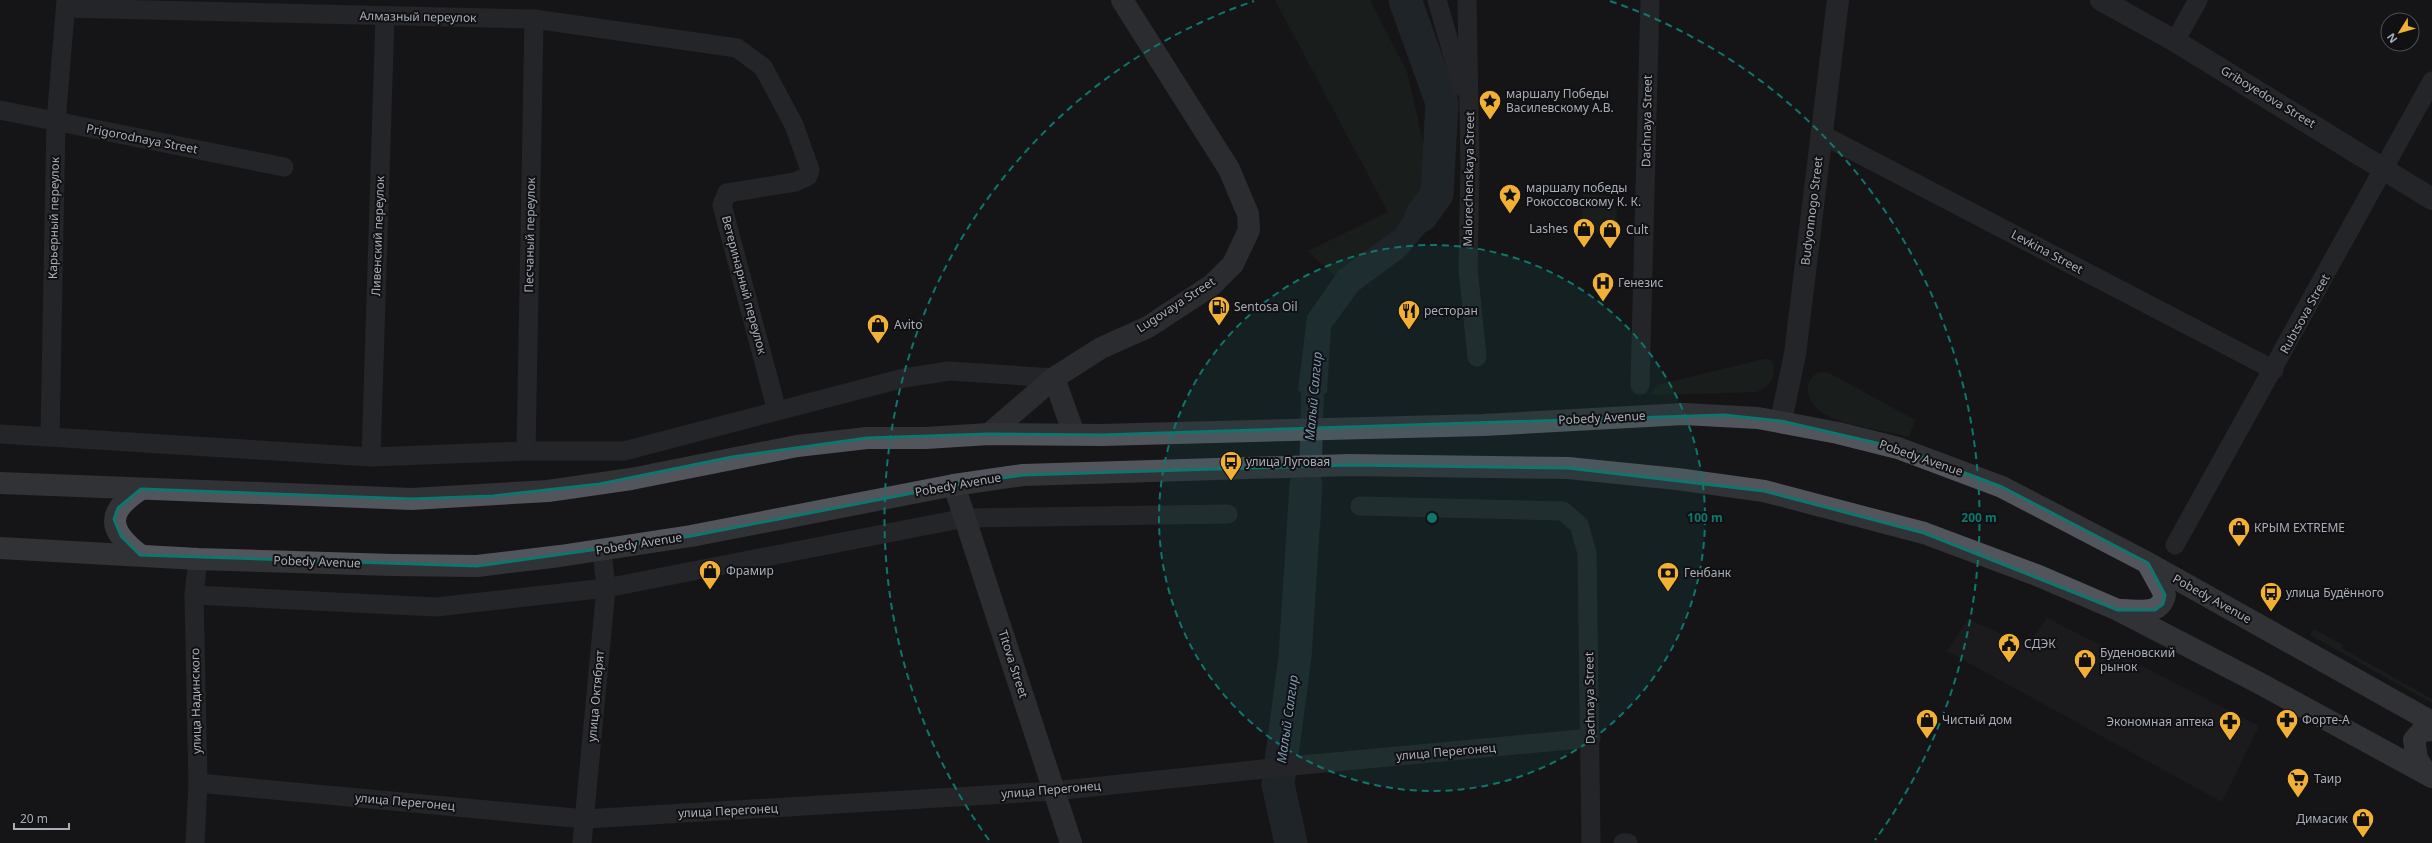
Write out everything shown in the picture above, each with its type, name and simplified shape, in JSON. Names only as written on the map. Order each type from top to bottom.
[{"type":"main road","name":"Lugovaya Street","points":[[989,434],[1054,378],[1102,348],[1148,327],[1212,285],[1232,264],[1249,230],[1248,214],[1229,169],[1122,0]]},
{"type":"main road","points":[[0,483],[412,499],[493,496],[600,484],[798,446],[867,438],[926,438],[989,434],[1074,434],[1054,378]]},
{"type":"main road","name":"Pobedy Avenue","points":[[1074,434],[1101,435],[1272,429],[1483,425],[1684,414],[1724,415],[1781,421],[1898,448],[1950,466],[2002,487],[2148,564],[2432,722]]},
{"type":"main road","name":"Pobedy Avenue","points":[[0,548],[198,559],[477,566],[602,550],[691,536],[954,485],[1023,475],[1274,466],[1349,465],[1568,468],[1677,478],[1764,491],[1924,533],[2038,576],[2118,610]]},
{"type":"main road","name":"Titova Street","points":[[954,485],[1071,843]]},
{"type":"main road","points":[[140,555],[129,546],[121,536],[114,519],[118,508],[127,498],[141,489]]},
{"type":"main road","points":[[2118,610],[2155,610],[2163,604],[2165,595],[2160,581],[2148,564]]},
{"type":"main road","points":[[2118,610],[2262,684],[2430,776]]},
{"type":"main road","points":[[2430,776],[2417,759],[2414,740],[2422,731],[2432,730]]},
{"type":"street","points":[[1437,0],[1463,89],[1470,99]]},
{"type":"street","name":"Malorechenskaya Street","points":[[1467,0],[1470,99],[1468,269],[1477,357]]},
{"type":"street","name":"Dachnaya Street","points":[[1640,385],[1650,0]]},
{"type":"street","name":"Budyonnogo Street","points":[[1781,421],[1795,354],[1838,0]]},
{"type":"street","name":"Griboyedova Street","points":[[2101,0],[2175,41],[2384,168],[2432,199]]},
{"type":"street","points":[[2175,41],[2198,0]]},
{"type":"street","name":"Алмазный переулок","points":[[66,4],[385,16],[534,19],[737,48],[762,67]]},
{"type":"street","name":"Карьерный переулок","points":[[50,436],[56,122],[66,4]]},
{"type":"street","name":"Ливенский переулок","points":[[371,457],[385,16]]},
{"type":"street","name":"Песчаный переулок","points":[[526,451],[534,19]]},
{"type":"street","name":"Ветеринарный переулок","points":[[762,67],[794,125],[810,170],[808,176],[795,182],[727,193],[722,205],[777,411]]},
{"type":"street","name":"Rubtsova Street","points":[[2175,545],[2274,370],[2432,81]]},
{"type":"street","name":"Prigorodnaya Street","points":[[0,110],[284,167]]},
{"type":"street","name":"Levkina Street","points":[[1821,134],[2274,370]]},
{"type":"street","points":[[0,434],[371,457],[526,451],[624,451],[904,378],[949,371],[1054,378]]},
{"type":"street","name":"Dachnaya Street","points":[[1360,506],[1563,511],[1579,526],[1587,553],[1591,738],[1591,843]]},
{"type":"street","points":[[194,595],[436,607],[606,588],[965,518],[1228,514]]},
{"type":"street","name":"улица Октябрят","points":[[582,843],[606,588],[602,550]]},
{"type":"street","name":"улица Надинского","points":[[195,843],[198,783],[194,595],[198,559]]},
{"type":"street","name":"улица Перегонец","points":[[198,783],[585,819],[1054,791],[1258,769],[1591,738]]},
{"type":"street","points":[[1623,843],[1628,843]]},
{"type":"highlighted area","points":[[1724,415],[1781,421],[1898,448],[1950,466],[2002,487],[2148,563],[2165,595],[2163,604],[2155,610],[2118,610],[1924,533],[1764,491],[1568,468],[1349,465],[1023,475],[954,485],[691,536],[477,566],[140,555],[121,536],[114,519],[118,508],[141,489],[412,499],[493,496],[600,484],[732,457],[867,438],[989,434],[1101,435]]},
{"type":"shaded area","points":[[1275,0],[1370,0],[1407,72],[1430,173],[1396,229],[1339,270],[1335,276],[1308,251],[1388,212]]},
{"type":"shaded area","points":[[1583,194],[1611,196],[1610,208],[1617,209],[1616,233],[1581,231]]},
{"type":"shaded area","points":[[1769,359],[1773,362],[1773,377],[1769,384],[1757,392],[1650,395],[1657,385]]},
{"type":"shaded area","points":[[1820,372],[1829,373],[1915,420],[1909,437],[1850,424],[1834,419],[1822,412],[1812,403],[1808,391],[1810,379]]},
{"type":"shaded area","points":[[2047,618],[2259,726],[2222,802],[1947,651],[1968,619],[2027,646]]},
{"type":"shaded area","points":[[2314,629],[2343,645],[2341,648],[2432,699],[2432,703],[2310,635]]},
{"type":"water","points":[[1430,173],[1454,180],[1448,191],[1442,211],[1405,256],[1358,291],[1331,328],[1327,393],[1324,394],[1320,529],[1298,529],[1301,392],[1298,391],[1307,316],[1339,270],[1396,229]]},
{"type":"waterway","name":"Малый Салгир","points":[[1405,0],[1442,103],[1437,194],[1421,216]]},
{"type":"waterway","name":"Малый Салгир","points":[[1291,843],[1278,784],[1295,657],[1306,485]]},
{"type":"place","name":"маршалу Победы Василевскому А.В.","points":[[1490,120]]},
{"type":"place","name":"маршалу победы Рокоссовскому К. К.","points":[[1510,214]]},
{"type":"place","name":"Lashes","points":[[1584,248]]},
{"type":"place","name":"Cult","points":[[1610,250]]},
{"type":"place","name":"Генезис","points":[[1603,302]]},
{"type":"place","name":"Sentosa Oil","points":[[1219,326]]},
{"type":"place","name":"ресторан","points":[[1409,330]]},
{"type":"place","name":"Avito","points":[[878,344]]},
{"type":"place","name":"улица Луговая","points":[[1231,482]]},
{"type":"place","name":"КРЫМ EXTREME","points":[[2239,548]]},
{"type":"place","name":"Фрамир","points":[[710,590]]},
{"type":"place","name":"Генбанк","points":[[1668,592]]},
{"type":"place","name":"улица Будённого","points":[[2271,612]]},
{"type":"place","name":"СДЭК","points":[[2009,664]]},
{"type":"place","name":"Буденовский рынок","points":[[2085,680]]},
{"type":"place","name":"Чистый дом","points":[[1927,740]]},
{"type":"place","name":"Форте-А","points":[[2287,740]]},
{"type":"place","name":"Экономная аптека","points":[[2230,742]]},
{"type":"place","name":"Таир","points":[[2298,798]]},
{"type":"place","name":"Димасик","points":[[2363,838]]}]
